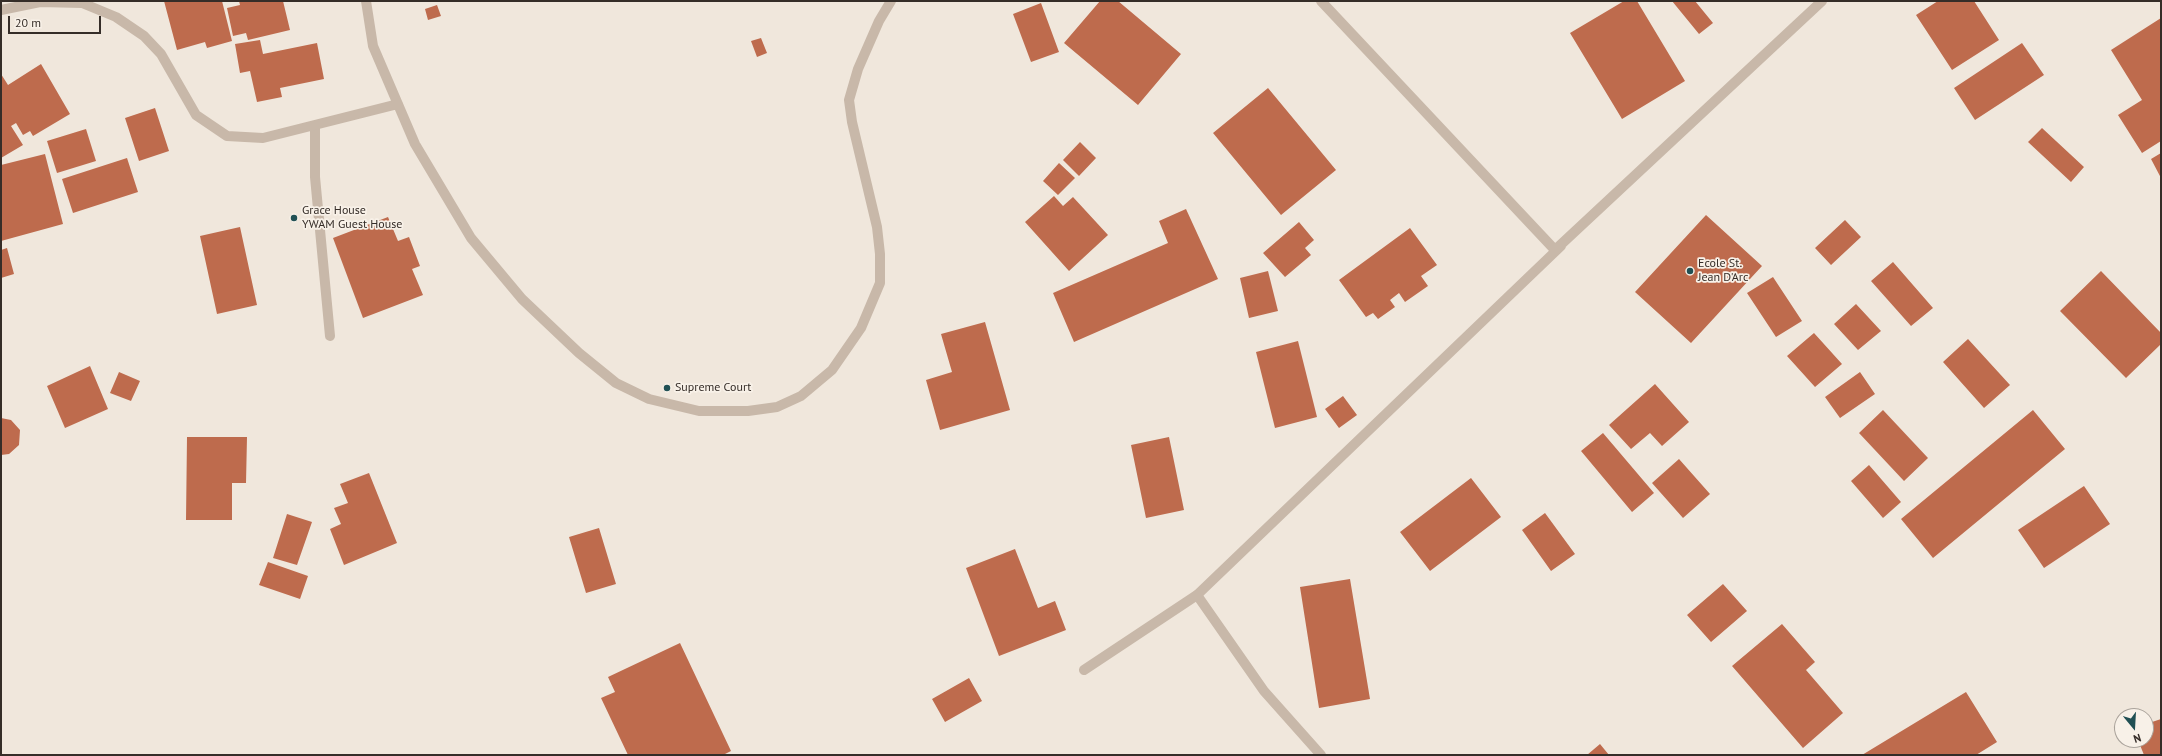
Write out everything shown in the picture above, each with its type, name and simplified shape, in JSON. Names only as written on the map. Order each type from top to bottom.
[{"type":"street","points":[[366,1],[373,46],[415,144],[471,238],[522,299],[579,353],[616,382],[649,399],[699,411],[748,411],[777,407],[801,396],[832,370],[861,328],[880,283],[880,254],[877,227],[854,130],[849,100],[858,69],[879,21],[891,1]]},
{"type":"street","points":[[1321,1],[1555,250],[1822,1]]},
{"type":"street","points":[[1,10],[40,2],[82,3],[116,17],[144,36],[161,54],[196,115],[227,136],[262,138],[315,126],[398,104]]},
{"type":"street","points":[[315,126],[315,177],[330,336]]},
{"type":"street","points":[[1084,670],[1197,595],[1569,237]]},
{"type":"street","points":[[1197,595],[1264,691],[1321,755]]},
{"type":"building","points":[[164,1],[222,1],[232,41],[207,48],[205,42],[177,50]]},
{"type":"building","points":[[239,1],[283,1],[290,30],[248,40],[246,33],[233,36],[227,8],[240,5]]},
{"type":"building","points":[[1100,1],[1118,1],[1181,54],[1138,105],[1064,43]]},
{"type":"building","points":[[1624,1],[1637,1],[1685,81],[1622,119],[1570,33]]},
{"type":"building","points":[[1672,1],[1695,1],[1713,23],[1699,34]]},
{"type":"building","points":[[1938,1],[1974,1],[1999,40],[1952,70],[1916,15]]},
{"type":"building","points":[[1041,3],[1059,52],[1031,62],[1013,14]]},
{"type":"building","points":[[437,5],[441,16],[428,20],[425,9]]},
{"type":"building","points":[[2161,18],[2161,141],[2142,153],[2118,115],[2142,100],[2111,50]]},
{"type":"building","points":[[761,38],[767,53],[757,57],[751,41]]},
{"type":"building","points":[[260,40],[263,54],[317,43],[324,79],[280,88],[282,97],[257,102],[250,71],[240,73],[235,44]]},
{"type":"building","points":[[2022,43],[2044,75],[1975,120],[1954,88]]},
{"type":"building","points":[[41,64],[70,114],[33,136],[30,131],[23,135],[16,123],[11,126],[23,145],[1,158],[1,74],[8,85]]},
{"type":"building","points":[[1268,88],[1336,170],[1281,215],[1213,133]]},
{"type":"building","points":[[155,108],[169,151],[139,161],[125,118]]},
{"type":"building","points":[[2042,128],[2084,167],[2071,182],[2028,142]]},
{"type":"building","points":[[86,129],[96,161],[57,173],[47,141]]},
{"type":"building","points":[[1080,142],[1096,158],[1079,176],[1063,160]]},
{"type":"building","points":[[2161,153],[2161,178],[2151,159]]},
{"type":"building","points":[[45,154],[63,224],[1,241],[1,165]]},
{"type":"building","points":[[127,158],[138,192],[73,213],[62,179]]},
{"type":"building","points":[[1059,163],[1075,178],[1058,195],[1043,181]]},
{"type":"building","points":[[1054,196],[1063,206],[1073,197],[1108,235],[1069,271],[1025,222]]},
{"type":"building","points":[[1186,209],[1218,279],[1074,342],[1053,293],[1168,243],[1159,221]]},
{"type":"building","points":[[1706,215],[1762,266],[1691,343],[1635,292]]},
{"type":"building","points":[[388,217],[398,241],[409,237],[420,266],[412,269],[423,295],[363,318],[333,238]]},
{"type":"building","points":[[1845,220],[1861,237],[1831,265],[1815,248]]},
{"type":"building","points":[[1299,222],[1314,240],[1305,248],[1311,255],[1285,277],[1263,253]]},
{"type":"building","points":[[240,227],[257,305],[217,314],[200,236]]},
{"type":"building","points":[[1410,228],[1437,265],[1421,276],[1428,286],[1405,302],[1399,293],[1390,300],[1395,307],[1378,319],[1373,313],[1366,317],[1339,280]]},
{"type":"building","points":[[7,248],[14,274],[1,278],[1,250]]},
{"type":"building","points":[[1893,262],[1933,308],[1911,326],[1871,281]]},
{"type":"building","points":[[1268,271],[1278,311],[1249,318],[1240,278]]},
{"type":"building","points":[[2101,271],[2161,333],[2161,344],[2126,378],[2060,311]]},
{"type":"building","points":[[1773,277],[1802,321],[1776,337],[1747,293]]},
{"type":"building","points":[[1856,304],[1881,331],[1858,350],[1834,324]]},
{"type":"building","points":[[985,322],[1010,410],[940,430],[926,380],[952,372],[941,334]]},
{"type":"building","points":[[1814,333],[1842,364],[1815,387],[1787,356]]},
{"type":"building","points":[[1968,339],[2010,385],[1984,408],[1943,362]]},
{"type":"building","points":[[1298,341],[1317,417],[1275,428],[1256,352]]},
{"type":"building","points":[[90,366],[108,409],[65,428],[47,386]]},
{"type":"building","points":[[119,372],[140,381],[131,401],[110,393]]},
{"type":"building","points":[[1860,372],[1875,394],[1840,418],[1825,397]]},
{"type":"building","points":[[1655,384],[1689,422],[1662,446],[1650,433],[1631,449],[1609,425]]},
{"type":"building","points":[[1343,396],[1357,415],[1339,428],[1325,409]]},
{"type":"building","points":[[1883,410],[1928,458],[1904,481],[1859,433]]},
{"type":"building","points":[[2033,410],[2065,449],[1933,558],[1901,519]]},
{"type":"building","points":[[1,418],[11,420],[20,430],[19,445],[9,454],[1,455]]},
{"type":"building","points":[[1603,433],[1654,493],[1632,512],[1581,451]]},
{"type":"building","points":[[187,437],[247,437],[246,483],[232,483],[232,520],[186,520]]},
{"type":"building","points":[[1169,437],[1184,510],[1146,518],[1131,445]]},
{"type":"building","points":[[1679,459],[1710,494],[1683,518],[1652,483]]},
{"type":"building","points":[[1869,465],[1901,502],[1883,518],[1851,481]]},
{"type":"building","points":[[369,473],[397,543],[344,565],[330,529],[341,524],[334,508],[348,503],[340,484]]},
{"type":"building","points":[[1471,478],[1501,517],[1430,571],[1400,532]]},
{"type":"building","points":[[2084,486],[2110,524],[2044,568],[2018,530]]},
{"type":"building","points":[[1545,513],[1575,554],[1551,571],[1522,530]]},
{"type":"building","points":[[287,514],[312,522],[297,565],[273,558]]},
{"type":"building","points":[[599,528],[616,584],[586,593],[569,537]]},
{"type":"building","points":[[1015,549],[1038,608],[1055,601],[1066,630],[999,656],[966,568]]},
{"type":"building","points":[[268,562],[308,576],[300,599],[259,585]]},
{"type":"building","points":[[1350,579],[1370,699],[1319,708],[1300,587]]},
{"type":"building","points":[[1723,584],[1747,611],[1711,642],[1687,615]]},
{"type":"building","points":[[1782,624],[1815,662],[1806,670],[1843,713],[1803,748],[1732,666]]},
{"type":"building","points":[[680,643],[731,751],[723,755],[628,755],[601,698],[615,692],[608,677]]},
{"type":"building","points":[[969,678],[982,701],[945,722],[932,699]]},
{"type":"building","points":[[1966,692],[1997,742],[1976,755],[1862,755]]},
{"type":"building","points":[[2161,719],[2161,755],[2144,755],[2141,748],[2154,748],[2154,721]]},
{"type":"building","points":[[1600,744],[1609,755],[1587,755]]},
{"type":"place","name":"Grace House YWAM Guest House","points":[[294,218]]},
{"type":"place","name":"Ecole St. Jean D'Arc","points":[[1690,271]]},
{"type":"place","name":"Supreme Court","points":[[667,388]]}]
